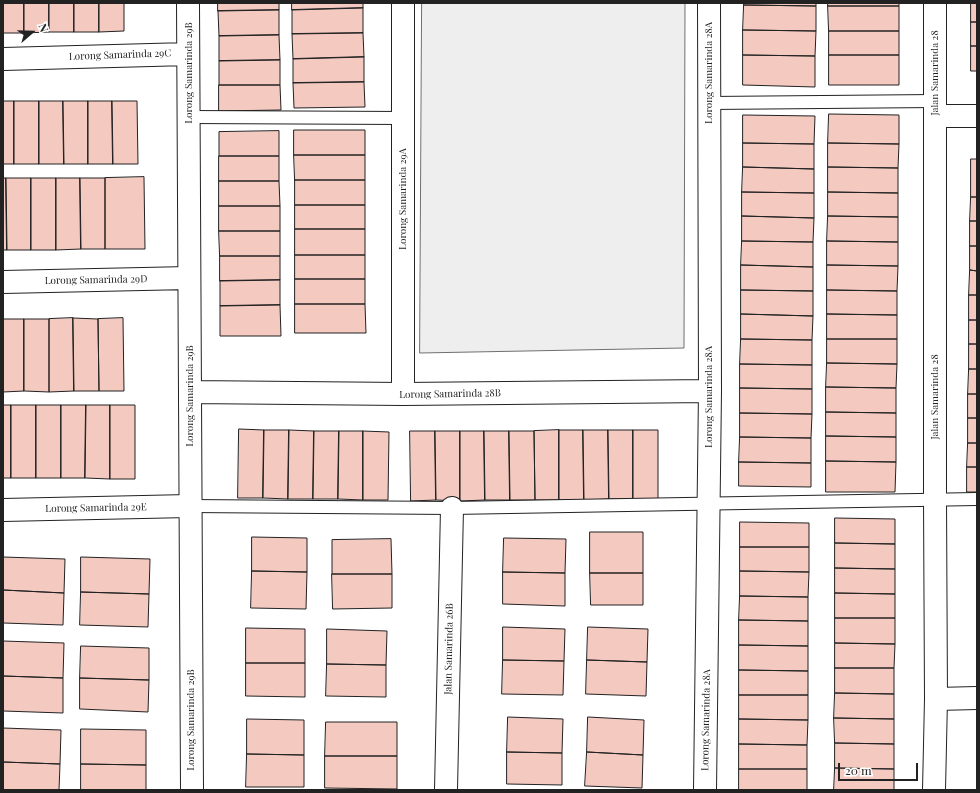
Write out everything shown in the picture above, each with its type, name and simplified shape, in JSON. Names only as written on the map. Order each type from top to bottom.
[{"type":"street","name":"Lorong Samarinda 29B","points":[[188,3],[190,392],[189,506],[192,790]]},
{"type":"street","name":"Lorong Samarinda 29A","points":[[403,3],[403,394]]},
{"type":"street","name":"Lorong Samarinda 28A","points":[[705,790],[710,391],[709,3]]},
{"type":"street","name":"Jalan Samarinda 28","points":[[934,790],[936,699],[934,500],[935,3]]},
{"type":"street","name":"Lorong Samarinda 29C","points":[[3,59],[188,54]]},
{"type":"street","points":[[935,108],[977,116]]},
{"type":"street","name":"Lorong Samarinda 29D","points":[[3,282],[189,278]]},
{"type":"street","name":"Lorong Samarinda 28B","points":[[190,392],[403,394],[710,391]]},
{"type":"street","name":"Lorong Samarinda 29E","points":[[3,510],[189,506]]},
{"type":"street","name":"Jalan Samarinda 26B","points":[[446,790],[452,508]]},
{"type":"street","points":[[936,699],[977,698]]},
{"type":"lane","points":[[710,103],[935,108]]},
{"type":"lane","points":[[189,117],[403,118]]},
{"type":"lane","points":[[189,506],[452,508],[977,499]]},
{"type":"shaded area","points":[[422,3],[685,3],[684,348],[420,353]]},
{"type":"building","points":[[3,3],[24,3],[24,33],[3,33]]},
{"type":"building","points":[[24,3],[49,3],[49,32],[24,33]]},
{"type":"building","points":[[49,3],[74,3],[74,32],[49,32]]},
{"type":"building","points":[[74,3],[99,3],[99,32],[74,32]]},
{"type":"building","points":[[99,3],[124,3],[124,31],[99,32]]},
{"type":"building","points":[[218,3],[279,3],[279,10],[218,11]]},
{"type":"building","points":[[292,3],[363,3],[363,8],[292,10]]},
{"type":"building","points":[[744,3],[816,3],[816,6],[744,5]]},
{"type":"building","points":[[828,3],[899,3],[899,6],[828,6]]},
{"type":"building","points":[[971,3],[977,3],[977,22],[971,22]]},
{"type":"building","points":[[744,5],[816,6],[816,31],[743,30]]},
{"type":"building","points":[[828,6],[899,6],[899,31],[829,31]]},
{"type":"building","points":[[363,8],[363,33],[292,34],[292,10]]},
{"type":"building","points":[[279,10],[279,35],[219,36],[218,11]]},
{"type":"building","points":[[971,22],[977,22],[977,46],[971,46]]},
{"type":"building","points":[[743,30],[816,31],[815,56],[743,55]]},
{"type":"building","points":[[829,31],[899,31],[899,55],[829,55]]},
{"type":"building","points":[[363,33],[364,57],[293,59],[292,34]]},
{"type":"building","points":[[279,35],[280,60],[219,61],[219,36]]},
{"type":"building","points":[[971,46],[977,46],[977,71],[971,71]]},
{"type":"building","points":[[743,55],[815,56],[815,87],[743,85]]},
{"type":"building","points":[[829,55],[899,55],[899,85],[829,85]]},
{"type":"building","points":[[364,57],[364,82],[293,83],[293,59]]},
{"type":"building","points":[[280,60],[280,85],[219,85],[219,61]]},
{"type":"building","points":[[364,82],[365,107],[294,108],[293,83]]},
{"type":"building","points":[[219,85],[280,85],[281,110],[219,111]]},
{"type":"building","points":[[3,101],[14,101],[14,164],[3,164]]},
{"type":"building","points":[[14,101],[39,101],[39,164],[14,164]]},
{"type":"building","points":[[39,101],[63,101],[64,164],[39,164]]},
{"type":"building","points":[[63,101],[88,101],[88,164],[64,164]]},
{"type":"building","points":[[88,101],[112,101],[113,164],[88,164]]},
{"type":"building","points":[[112,101],[137,101],[138,164],[113,164]]},
{"type":"building","points":[[829,114],[899,115],[899,144],[828,143]]},
{"type":"building","points":[[743,115],[815,116],[814,144],[743,143]]},
{"type":"building","points":[[294,130],[365,130],[365,155],[294,155]]},
{"type":"building","points":[[279,131],[279,156],[219,156],[219,132]]},
{"type":"building","points":[[743,143],[814,144],[814,169],[743,167]]},
{"type":"building","points":[[828,143],[899,144],[898,168],[828,167]]},
{"type":"building","points":[[294,155],[365,155],[365,180],[295,180]]},
{"type":"building","points":[[219,156],[279,156],[279,181],[219,181]]},
{"type":"building","points":[[971,159],[977,159],[977,197],[971,197]]},
{"type":"building","points":[[743,167],[814,169],[814,193],[742,192]]},
{"type":"building","points":[[828,167],[898,168],[898,193],[828,192]]},
{"type":"building","points":[[144,177],[145,249],[105,249],[105,178]]},
{"type":"building","points":[[3,178],[6,178],[7,250],[3,250]]},
{"type":"building","points":[[6,178],[31,178],[31,250],[7,250]]},
{"type":"building","points":[[31,178],[56,178],[56,250],[31,250]]},
{"type":"building","points":[[56,178],[80,178],[81,249],[56,250]]},
{"type":"building","points":[[80,178],[105,178],[105,249],[81,249]]},
{"type":"building","points":[[295,180],[365,180],[365,205],[295,205]]},
{"type":"building","points":[[219,181],[279,181],[280,206],[219,206]]},
{"type":"building","points":[[742,192],[814,193],[814,218],[742,216]]},
{"type":"building","points":[[828,192],[898,193],[898,217],[828,216]]},
{"type":"building","points":[[971,197],[977,197],[977,221],[970,221]]},
{"type":"building","points":[[295,205],[365,205],[365,229],[295,229]]},
{"type":"building","points":[[219,206],[280,206],[280,231],[219,231]]},
{"type":"building","points":[[742,216],[814,218],[813,242],[742,241]]},
{"type":"building","points":[[828,216],[898,217],[898,242],[827,241]]},
{"type":"building","points":[[970,221],[977,221],[977,246],[970,246]]},
{"type":"building","points":[[295,229],[365,229],[365,255],[295,255]]},
{"type":"building","points":[[219,231],[280,231],[280,256],[220,256]]},
{"type":"building","points":[[742,241],[813,242],[813,267],[741,265]]},
{"type":"building","points":[[827,241],[898,242],[898,266],[827,265]]},
{"type":"building","points":[[970,246],[977,246],[977,271],[970,270]]},
{"type":"building","points":[[295,255],[365,255],[365,279],[295,279]]},
{"type":"building","points":[[220,256],[280,256],[280,280],[220,281]]},
{"type":"building","points":[[741,265],[813,267],[813,291],[741,290]]},
{"type":"building","points":[[827,265],[898,266],[897,291],[827,290]]},
{"type":"building","points":[[970,270],[977,271],[977,295],[969,295]]},
{"type":"building","points":[[295,279],[365,279],[365,304],[295,304]]},
{"type":"building","points":[[280,280],[280,305],[220,306],[220,281]]},
{"type":"building","points":[[741,290],[813,291],[813,316],[741,314]]},
{"type":"building","points":[[827,290],[897,291],[897,315],[827,314]]},
{"type":"building","points":[[969,295],[977,295],[977,320],[969,320]]},
{"type":"building","points":[[295,304],[365,304],[366,333],[295,333]]},
{"type":"building","points":[[280,305],[281,336],[220,336],[220,306]]},
{"type":"building","points":[[741,314],[813,316],[812,340],[741,339]]},
{"type":"building","points":[[827,314],[897,315],[897,339],[827,339]]},
{"type":"building","points":[[73,318],[74,391],[49,392],[49,319]]},
{"type":"building","points":[[73,318],[98,319],[99,391],[74,391]]},
{"type":"building","points":[[123,318],[124,391],[99,391],[98,319]]},
{"type":"building","points":[[3,319],[24,319],[24,391],[3,392]]},
{"type":"building","points":[[24,319],[49,319],[49,392],[24,391]]},
{"type":"building","points":[[969,320],[977,320],[977,344],[969,344]]},
{"type":"building","points":[[741,339],[812,340],[812,365],[740,364]]},
{"type":"building","points":[[827,339],[897,339],[897,364],[827,363]]},
{"type":"building","points":[[969,344],[977,344],[977,369],[969,369]]},
{"type":"building","points":[[827,363],[897,364],[896,388],[826,387]]},
{"type":"building","points":[[740,364],[812,365],[812,389],[740,388]]},
{"type":"building","points":[[969,369],[977,369],[977,394],[968,394]]},
{"type":"building","points":[[826,387],[896,388],[896,413],[826,412]]},
{"type":"building","points":[[740,388],[812,389],[812,414],[740,413]]},
{"type":"building","points":[[968,394],[977,394],[977,418],[968,418]]},
{"type":"building","points":[[3,405],[11,405],[11,478],[3,478]]},
{"type":"building","points":[[11,405],[36,405],[36,478],[11,478]]},
{"type":"building","points":[[36,405],[61,405],[61,478],[36,478]]},
{"type":"building","points":[[61,405],[86,405],[85,478],[61,478]]},
{"type":"building","points":[[86,405],[110,405],[110,479],[85,478]]},
{"type":"building","points":[[110,405],[135,405],[135,479],[110,479]]},
{"type":"building","points":[[826,412],[896,413],[896,437],[826,436]]},
{"type":"building","points":[[740,413],[812,414],[811,438],[740,437]]},
{"type":"building","points":[[968,418],[977,418],[977,443],[968,443]]},
{"type":"building","points":[[239,429],[264,430],[263,498],[238,498]]},
{"type":"building","points":[[264,430],[289,430],[288,499],[263,498]]},
{"type":"building","points":[[289,430],[314,431],[313,499],[288,499]]},
{"type":"building","points":[[559,430],[559,500],[535,500],[534,431]]},
{"type":"building","points":[[559,430],[583,430],[584,500],[559,500]]},
{"type":"building","points":[[583,430],[608,430],[609,499],[584,500]]},
{"type":"building","points":[[608,430],[633,430],[633,499],[609,499]]},
{"type":"building","points":[[633,430],[658,430],[658,499],[633,499]]},
{"type":"building","points":[[314,431],[339,431],[338,499],[313,499]]},
{"type":"building","points":[[339,431],[363,431],[363,500],[338,499]]},
{"type":"building","points":[[363,431],[389,432],[388,500],[363,500]]},
{"type":"building","points":[[410,431],[435,431],[436,500],[411,501]]},
{"type":"building","points":[[435,431],[460,431],[460,501],[436,500]]},
{"type":"building","points":[[460,431],[484,431],[485,500],[460,501]]},
{"type":"building","points":[[484,431],[509,431],[510,500],[485,500]]},
{"type":"building","points":[[509,431],[534,431],[535,500],[510,500]]},
{"type":"building","points":[[826,436],[896,437],[896,462],[826,461]]},
{"type":"building","points":[[740,437],[811,438],[811,463],[739,462]]},
{"type":"building","points":[[968,443],[977,443],[977,467],[967,467]]},
{"type":"building","points":[[826,461],[896,462],[895,492],[826,492]]},
{"type":"building","points":[[739,462],[811,463],[811,487],[739,486]]},
{"type":"building","points":[[967,467],[977,467],[977,492],[967,492]]},
{"type":"building","points":[[835,518],[895,519],[895,544],[835,543]]},
{"type":"building","points":[[740,522],[809,523],[809,547],[740,547]]},
{"type":"building","points":[[590,532],[643,532],[643,573],[590,573]]},
{"type":"building","points":[[252,537],[307,538],[307,572],[252,571]]},
{"type":"building","points":[[504,538],[566,539],[565,573],[503,572]]},
{"type":"building","points":[[391,539],[392,574],[332,574],[332,540]]},
{"type":"building","points":[[835,543],[895,544],[895,569],[835,568]]},
{"type":"building","points":[[740,547],[809,547],[809,572],[740,571]]},
{"type":"building","points":[[3,557],[65,559],[64,593],[3,590]]},
{"type":"building","points":[[81,557],[150,559],[149,594],[81,592]]},
{"type":"building","points":[[835,568],[895,569],[895,594],[835,593]]},
{"type":"building","points":[[252,571],[307,572],[306,609],[251,608]]},
{"type":"building","points":[[740,571],[809,572],[808,597],[740,596]]},
{"type":"building","points":[[503,572],[565,573],[565,606],[503,604]]},
{"type":"building","points":[[590,573],[643,573],[643,605],[591,605]]},
{"type":"building","points":[[332,574],[392,574],[392,608],[333,609]]},
{"type":"building","points":[[3,590],[64,593],[63,625],[3,623]]},
{"type":"building","points":[[81,592],[149,594],[148,627],[80,625]]},
{"type":"building","points":[[835,593],[895,594],[895,618],[835,618]]},
{"type":"building","points":[[740,596],[808,597],[808,621],[739,620]]},
{"type":"building","points":[[835,618],[895,618],[895,644],[835,643]]},
{"type":"building","points":[[739,620],[808,621],[808,646],[739,645]]},
{"type":"building","points":[[503,627],[565,629],[564,661],[503,660]]},
{"type":"building","points":[[588,627],[648,629],[647,662],[587,660]]},
{"type":"building","points":[[246,628],[305,629],[305,663],[246,663]]},
{"type":"building","points":[[327,629],[387,631],[386,665],[327,664]]},
{"type":"building","points":[[3,641],[64,643],[63,678],[3,676]]},
{"type":"building","points":[[835,643],[895,644],[894,668],[835,668]]},
{"type":"building","points":[[739,645],[808,646],[808,671],[739,670]]},
{"type":"building","points":[[81,646],[149,648],[149,680],[80,678]]},
{"type":"building","points":[[503,660],[564,661],[563,695],[502,694]]},
{"type":"building","points":[[587,660],[647,662],[646,696],[586,694]]},
{"type":"building","points":[[246,663],[305,663],[305,697],[246,696]]},
{"type":"building","points":[[327,664],[386,665],[386,697],[326,696]]},
{"type":"building","points":[[835,668],[894,668],[894,694],[835,693]]},
{"type":"building","points":[[739,670],[808,671],[808,695],[739,695]]},
{"type":"building","points":[[3,676],[63,678],[63,713],[3,711]]},
{"type":"building","points":[[80,678],[149,680],[148,712],[80,709]]},
{"type":"building","points":[[835,693],[894,694],[894,719],[834,718]]},
{"type":"building","points":[[739,695],[808,695],[808,720],[739,719]]},
{"type":"building","points":[[508,717],[563,719],[562,753],[507,752]]},
{"type":"building","points":[[588,717],[644,720],[643,755],[587,752]]},
{"type":"building","points":[[834,718],[894,719],[894,744],[835,743]]},
{"type":"building","points":[[247,719],[304,720],[304,755],[247,754]]},
{"type":"building","points":[[739,719],[808,720],[807,745],[739,744]]},
{"type":"building","points":[[326,722],[397,722],[397,756],[325,756]]},
{"type":"building","points":[[3,728],[61,730],[60,764],[3,762]]},
{"type":"building","points":[[81,729],[146,730],[146,765],[81,764]]},
{"type":"building","points":[[835,743],[894,744],[894,769],[835,768]]},
{"type":"building","points":[[739,744],[807,745],[807,769],[739,769]]},
{"type":"building","points":[[507,752],[562,753],[562,785],[507,784]]},
{"type":"building","points":[[587,752],[643,755],[642,788],[585,786]]},
{"type":"building","points":[[247,754],[304,755],[304,787],[246,787]]},
{"type":"building","points":[[325,756],[397,756],[397,789],[325,788]]},
{"type":"building","points":[[3,762],[60,764],[59,790],[3,790]]},
{"type":"building","points":[[81,764],[146,765],[146,790],[81,790]]},
{"type":"building","points":[[835,768],[894,769],[894,790],[834,790]]},
{"type":"building","points":[[739,769],[807,769],[807,790],[739,790]]}]
